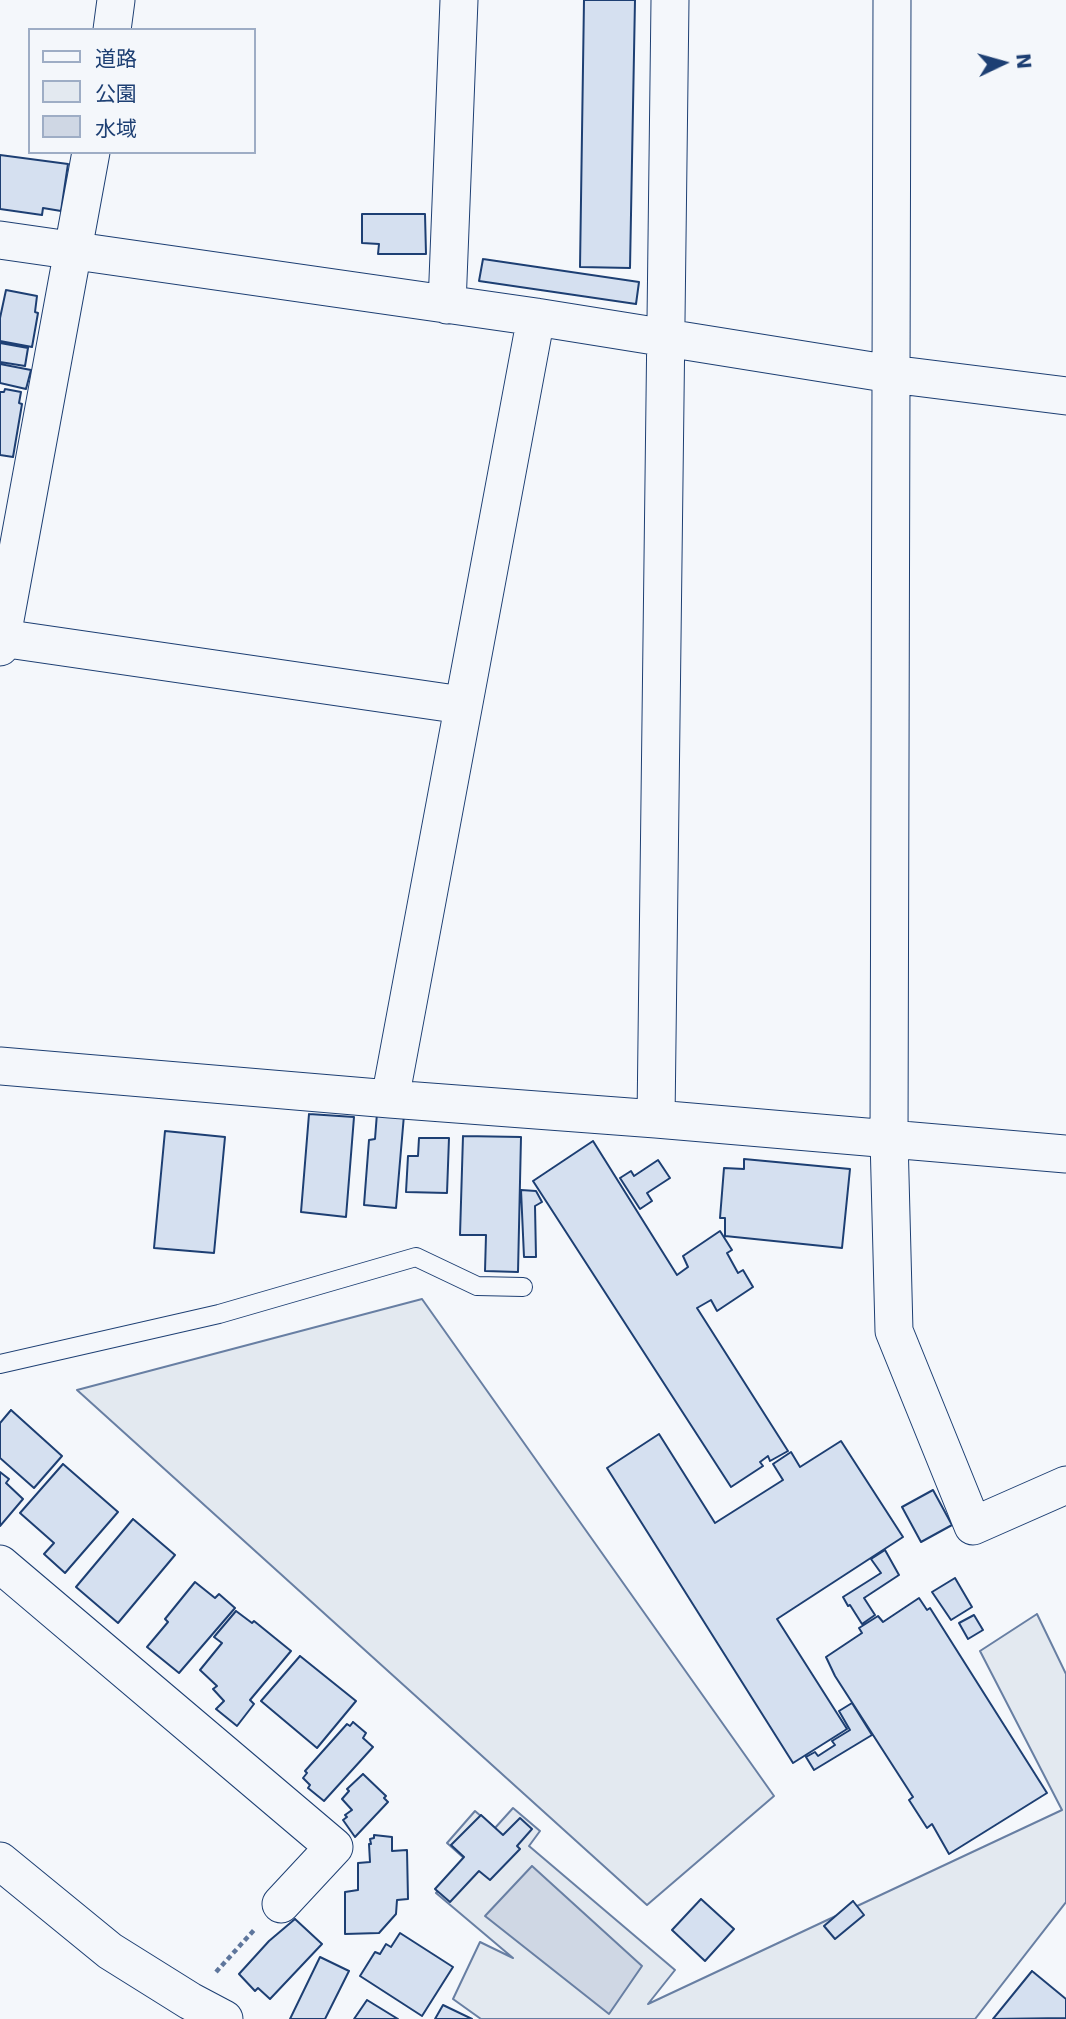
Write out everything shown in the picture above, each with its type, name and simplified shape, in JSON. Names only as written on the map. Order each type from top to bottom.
[{"type":"street","points":[[112,28],[116,0]]},
{"type":"street","points":[[447,304],[459,0]]},
{"type":"street","points":[[656,1119],[670,0]]},
{"type":"street","points":[[892,0],[889,1138],[894,1331],[974,1526],[1066,1485]]},
{"type":"street","points":[[91,154],[1,643],[462,705]]},
{"type":"street","points":[[0,240],[536,317],[891,374],[1066,396]]},
{"type":"street","points":[[390,1100],[536,317]]},
{"type":"street","points":[[0,1066],[1066,1154]]},
{"type":"street","points":[[0,1564],[334,1847],[281,1904]]},
{"type":"street","points":[[0,1861],[184,2010],[223,2019]]},
{"type":"lane","points":[[0,1364],[219,1314],[416,1257],[477,1286],[523,1287]]},
{"type":"path","points":[[184,2010],[249,1935]]},
{"type":"green space","points":[[422,1299],[774,1796],[647,1905],[77,1390]]},
{"type":"green space","points":[[1037,1614],[1066,1674],[1066,1902],[975,2019],[481,2019],[453,1999],[480,1942],[513,1958],[436,1893],[465,1859],[447,1843],[475,1811],[495,1828],[513,1808],[540,1831],[529,1846],[675,1970],[648,2004],[1062,1810],[980,1651]]},
{"type":"water","points":[[532,1866],[642,1966],[609,2014],[485,1916]]},
{"type":"building","points":[[584,0],[635,0],[630,268],[580,267]]},
{"type":"building","points":[[0,155],[68,164],[61,211],[43,208],[42,215],[0,209]]},
{"type":"building","points":[[362,214],[425,214],[426,254],[378,254],[379,244],[362,243]]},
{"type":"building","points":[[483,259],[639,282],[636,304],[479,281]]},
{"type":"building","points":[[6,290],[37,296],[35,312],[38,313],[32,347],[0,341],[0,318]]},
{"type":"building","points":[[0,343],[28,348],[25,366],[0,362]]},
{"type":"building","points":[[0,364],[31,370],[26,389],[0,383]]},
{"type":"building","points":[[5,389],[21,392],[19,403],[22,404],[13,457],[0,455],[0,392]]},
{"type":"building","points":[[377,1113],[404,1115],[396,1208],[364,1205],[369,1140],[375,1139]]},
{"type":"building","points":[[309,1114],[354,1117],[346,1217],[301,1212]]},
{"type":"building","points":[[165,1131],[225,1137],[214,1253],[154,1248]]},
{"type":"building","points":[[463,1136],[521,1137],[518,1272],[485,1271],[486,1235],[460,1235]]},
{"type":"building","points":[[419,1138],[449,1138],[447,1193],[406,1192],[408,1156],[418,1156]]},
{"type":"building","points":[[593,1141],[677,1275],[688,1267],[683,1256],[720,1231],[732,1250],[727,1253],[738,1273],[743,1270],[753,1287],[717,1311],[711,1300],[697,1308],[788,1451],[770,1461],[768,1456],[760,1462],[763,1466],[731,1487],[533,1181]]},
{"type":"building","points":[[744,1159],[850,1169],[842,1248],[725,1236],[725,1218],[720,1218],[724,1168],[744,1169]]},
{"type":"building","points":[[658,1160],[670,1178],[647,1193],[652,1201],[640,1209],[620,1178],[631,1171],[634,1176]]},
{"type":"building","points":[[521,1190],[536,1191],[542,1202],[535,1206],[536,1257],[524,1257]]},
{"type":"building","points":[[11,1410],[62,1456],[34,1488],[0,1458],[0,1423]]},
{"type":"building","points":[[659,1434],[715,1523],[783,1480],[773,1464],[791,1452],[800,1467],[841,1441],[903,1537],[777,1619],[847,1729],[793,1763],[607,1468]]},
{"type":"building","points":[[63,1464],[118,1512],[65,1573],[44,1554],[54,1543],[20,1513]]},
{"type":"building","points":[[0,1472],[9,1479],[6,1483],[23,1499],[0,1526]]},
{"type":"building","points":[[933,1490],[952,1525],[921,1542],[902,1507]]},
{"type":"building","points":[[133,1519],[175,1555],[118,1623],[76,1587]]},
{"type":"building","points":[[885,1550],[899,1575],[864,1598],[875,1615],[862,1624],[843,1597],[881,1573],[871,1559]]},
{"type":"building","points":[[955,1578],[972,1607],[951,1620],[932,1592]]},
{"type":"building","points":[[195,1582],[215,1598],[219,1594],[235,1608],[179,1673],[147,1647],[168,1622],[165,1619]]},
{"type":"building","points":[[919,1598],[927,1610],[930,1608],[1047,1793],[949,1854],[932,1824],[927,1828],[909,1800],[913,1797],[835,1676],[826,1657],[862,1633],[859,1628],[878,1616],[883,1622]]},
{"type":"building","points":[[236,1611],[252,1623],[254,1621],[291,1651],[250,1700],[254,1704],[237,1726],[216,1709],[224,1701],[213,1689],[217,1686],[200,1670],[222,1643],[214,1637]]},
{"type":"building","points":[[974,1615],[983,1630],[968,1639],[959,1623]]},
{"type":"building","points":[[300,1656],[356,1701],[317,1748],[261,1701]]},
{"type":"building","points":[[852,1703],[872,1735],[814,1770],[806,1757],[815,1752],[818,1756],[835,1745],[832,1741],[850,1730],[839,1711]]},
{"type":"building","points":[[353,1722],[366,1733],[363,1738],[373,1747],[324,1801],[308,1788],[310,1785],[303,1778],[307,1773],[305,1771],[347,1724],[350,1726]]},
{"type":"building","points":[[363,1774],[386,1796],[384,1798],[388,1802],[355,1837],[343,1820],[352,1810],[342,1799],[349,1791],[347,1789]]},
{"type":"building","points":[[481,1815],[503,1835],[520,1818],[532,1829],[517,1846],[520,1849],[490,1880],[479,1871],[450,1902],[435,1889],[464,1857],[451,1845]]},
{"type":"building","points":[[374,1835],[392,1837],[392,1851],[407,1850],[408,1899],[397,1900],[396,1914],[379,1933],[345,1934],[345,1892],[358,1890],[358,1863],[370,1862],[369,1844]]},
{"type":"building","points":[[701,1899],[734,1929],[705,1961],[672,1930]]},
{"type":"building","points":[[853,1901],[864,1915],[835,1939],[824,1926]]},
{"type":"building","points":[[295,1919],[322,1944],[270,1999],[258,1988],[255,1991],[239,1974],[269,1941]]},
{"type":"building","points":[[400,1933],[453,1967],[422,2016],[360,1976],[375,1952],[380,1954],[386,1944],[391,1947]]},
{"type":"building","points":[[320,1957],[349,1971],[325,2019],[290,2019]]},
{"type":"building","points":[[1032,1971],[1066,1999],[1066,2018],[993,2019]]},
{"type":"building","points":[[367,2000],[398,2019],[354,2019]]},
{"type":"building","points":[[443,2005],[472,2019],[435,2019]]}]
